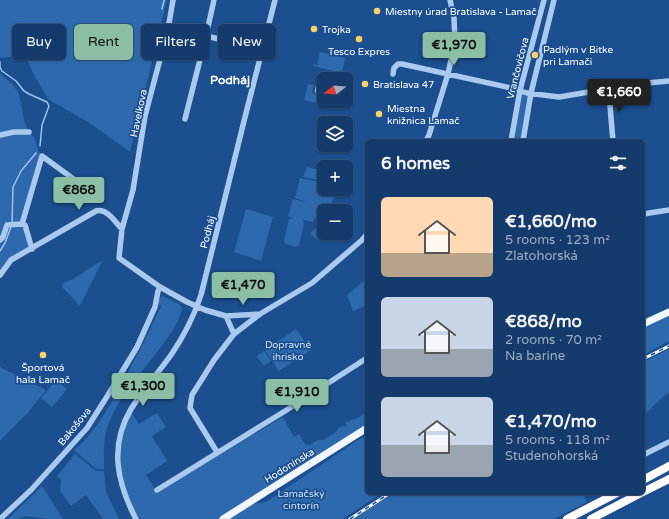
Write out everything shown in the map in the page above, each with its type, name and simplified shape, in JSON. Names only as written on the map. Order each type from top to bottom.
[{"type":"highway","points":[[645,479],[669,466]]},
{"type":"highway","points":[[645,491],[669,479]]},
{"type":"highway","points":[[567,519],[613,495]]},
{"type":"highway","points":[[591,519],[638,495]]},
{"type":"main road","points":[[645,323],[669,312]]},
{"type":"main road","name":"Hodonínska","points":[[223,519],[365,429]]},
{"type":"street","name":"Havelkova","points":[[169,24],[174,0]]},
{"type":"street","points":[[209,24],[214,0]]},
{"type":"street","name":"Podháj","points":[[269,24],[275,0]]},
{"type":"street","points":[[427,139],[448,74],[455,41],[454,18],[450,0]]},
{"type":"street","name":"Vrančovičova","points":[[511,139],[520,90],[544,0]]},
{"type":"street","name":"Vrančovičova","points":[[523,139],[531,93],[554,0]]},
{"type":"street","name":"Havelkova","points":[[160,60],[145,116],[133,190],[122,229],[119,258],[160,287]]},
{"type":"street","points":[[185,119],[200,60]]},
{"type":"street","name":"Podháj","points":[[136,519],[128,504],[118,466],[118,445],[121,430],[136,401],[175,348],[197,307],[260,60]]},
{"type":"street","points":[[393,74],[394,68],[398,64],[402,64],[531,93],[559,97],[636,84],[669,81]]},
{"type":"street","points":[[607,89],[609,94],[613,139]]},
{"type":"street","points":[[0,135],[14,132],[29,132]]},
{"type":"street","points":[[22,224],[42,156],[94,194]]},
{"type":"street","points":[[0,275],[11,260],[96,211],[104,210],[122,229]]},
{"type":"street","points":[[645,214],[669,210]]},
{"type":"street","points":[[0,240],[3,237],[8,225],[22,224],[25,225],[32,249]]},
{"type":"street","points":[[216,452],[190,408],[192,395],[214,360],[234,334],[260,314],[312,283],[365,236]]},
{"type":"street","points":[[160,287],[197,307],[226,316],[260,314]]},
{"type":"street","name":"Bakošova","points":[[0,519],[35,486],[87,428],[137,347],[154,307],[160,287]]},
{"type":"street","points":[[226,316],[234,334]]},
{"type":"street","points":[[157,490],[216,452],[285,411],[365,359]]},
{"type":"street","points":[[645,455],[669,442]]},
{"type":"street","points":[[128,504],[132,519]]},
{"type":"street","points":[[128,504],[141,519]]},
{"type":"green space","points":[[0,0],[167,0],[161,24],[141,24],[141,60],[152,60],[130,152],[91,124],[48,99],[32,71],[27,60],[66,60],[66,24],[12,24],[12,57],[0,58]]},
{"type":"green space","points":[[320,52],[345,58],[342,72],[313,66],[313,64],[317,65]]},
{"type":"green space","points":[[0,73],[14,86],[19,94],[25,123],[29,132],[34,137],[39,152],[42,156],[22,224],[32,249],[11,260],[0,275]]},
{"type":"green space","points":[[308,84],[314,85],[312,93],[317,94],[317,103],[304,100]]},
{"type":"green space","points":[[520,90],[531,93],[523,139],[511,139]]},
{"type":"green space","points":[[307,167],[317,169],[317,180],[303,177]]},
{"type":"green space","points":[[300,178],[317,182],[317,196],[333,196],[332,204],[317,204],[317,214],[313,222],[303,220],[304,224],[299,245],[296,247],[286,244],[284,241],[289,219],[293,218],[288,216],[293,199],[307,202],[295,198]]},
{"type":"green space","points":[[246,209],[273,217],[261,261],[234,252]]},
{"type":"green space","points":[[317,227],[317,239],[310,234]]},
{"type":"green space","points":[[101,261],[102,262],[80,306],[62,287],[63,283],[73,279]]},
{"type":"green space","points":[[365,280],[365,306],[353,311],[347,295]]},
{"type":"green space","points":[[163,296],[180,305],[182,309],[180,315],[168,337],[121,399],[110,420],[106,432],[104,469],[95,468],[74,450],[95,428],[124,382],[123,381],[161,306],[159,305],[158,300]]},
{"type":"green space","points":[[669,312],[669,341],[645,354],[645,323]]},
{"type":"green space","name":"Dopravné ihrisko","points":[[296,329],[311,350],[279,371],[265,350]]},
{"type":"green space","points":[[669,349],[669,393],[666,394],[645,414],[645,361]]},
{"type":"green space","points":[[264,351],[271,361],[264,366],[257,356]]},
{"type":"green space","points":[[0,367],[46,390],[26,415],[0,441]]},
{"type":"green space","points":[[56,380],[67,389],[52,407],[41,398]]},
{"type":"green space","name":"Lamačský cintorín","points":[[130,410],[139,424],[157,413],[166,427],[152,436],[167,461],[146,475],[158,493],[283,417],[294,437],[299,434],[305,444],[309,445],[318,440],[323,440],[344,425],[346,427],[347,426],[345,423],[356,419],[365,413],[365,429],[246,505],[266,502],[358,440],[365,437],[365,495],[379,495],[342,519],[141,519],[128,504],[118,452]]},
{"type":"green space","points":[[75,454],[96,471],[104,471],[106,492],[119,519],[103,519],[86,495],[71,506],[60,491],[61,480],[57,476]]},
{"type":"green space","points":[[42,486],[63,519],[45,519],[25,516],[18,519],[8,519]]},
{"type":"green space","points":[[389,495],[583,495],[587,502],[554,519],[353,519]]},
{"type":"waterway","points":[[162,9],[164,0]]},
{"type":"waterway","points":[[0,62],[2,71],[16,81],[24,91],[47,102],[49,106],[42,125],[40,146]]},
{"type":"waterway","points":[[12,223],[13,187],[21,171],[36,153]]},
{"type":"waterway","points":[[0,251],[5,243],[11,227]]},
{"type":"railway","points":[[645,358],[669,346]]},
{"type":"railway","points":[[350,519],[387,495]]},
{"type":"place","name":"Miestny úrad Bratislava - Lamač","points":[[377,11]]},
{"type":"place","name":"Trojka","points":[[314,29]]},
{"type":"place","name":"Tesco Expres","points":[[359,39]]},
{"type":"place","name":"Padlým v Bitke pri Lamači","points":[[535,55]]},
{"type":"place","name":"Bratislava 47","points":[[365,84]]},
{"type":"place","name":"Miestna knižnica Lamač","points":[[379,114]]},
{"type":"place","name":"Športová hala Lamač","points":[[43,355]]},
{"type":"district","name":"Podháj","points":[[230,80]]}]
